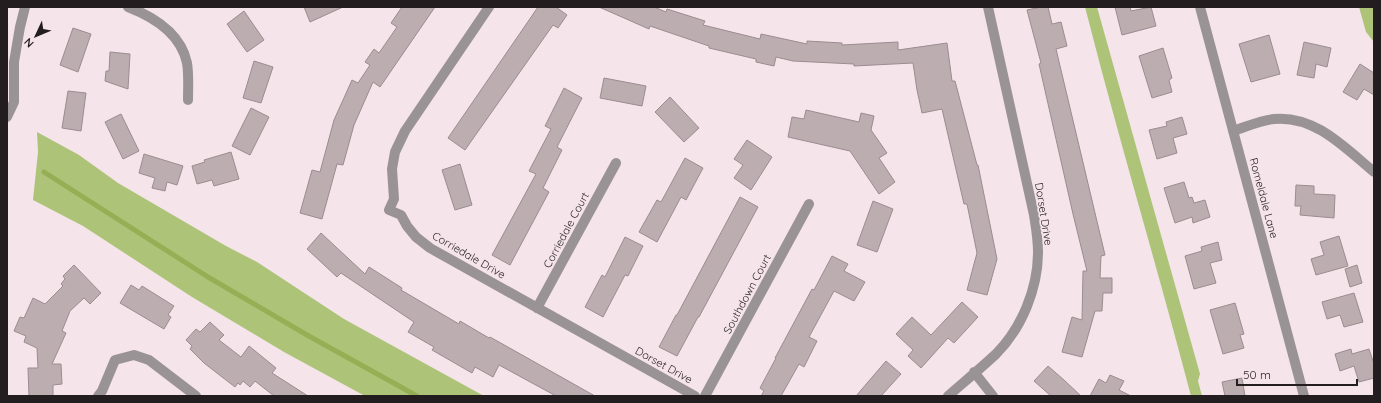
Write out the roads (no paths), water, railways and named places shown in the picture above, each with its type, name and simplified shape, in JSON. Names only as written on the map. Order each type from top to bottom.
[{"type":"street","points":[[7,117],[14,102],[14,62],[25,7]]},
{"type":"street","points":[[128,7],[136,10],[166,29],[175,37],[182,48],[187,63],[188,100]]},
{"type":"street","name":"Corriedale Drive","points":[[489,7],[405,131],[400,141],[395,152],[392,170],[394,199],[389,210],[401,215],[407,226],[416,237],[430,248],[622,356]]},
{"type":"street","name":"Dorset Drive","points":[[948,396],[997,353],[1010,337],[1030,300],[1036,274],[1038,238],[1034,215],[988,7]]},
{"type":"street","name":"Romeldale Lane","points":[[1200,7],[1304,396]]},
{"type":"street","points":[[1233,131],[1273,119],[1290,118],[1319,129],[1331,136],[1374,172]]},
{"type":"street","name":"Corriedale Court","points":[[537,308],[616,163]]},
{"type":"street","name":"Southdown Court","points":[[705,396],[809,204]]},
{"type":"street","points":[[98,396],[102,391],[115,360],[134,355],[149,360],[196,396]]},
{"type":"street","name":"Dorset Drive","points":[[622,356],[695,396]]},
{"type":"street","points":[[974,372],[993,396]]},
{"type":"waterway","points":[[44,172],[208,277],[307,335],[417,396]]}]
